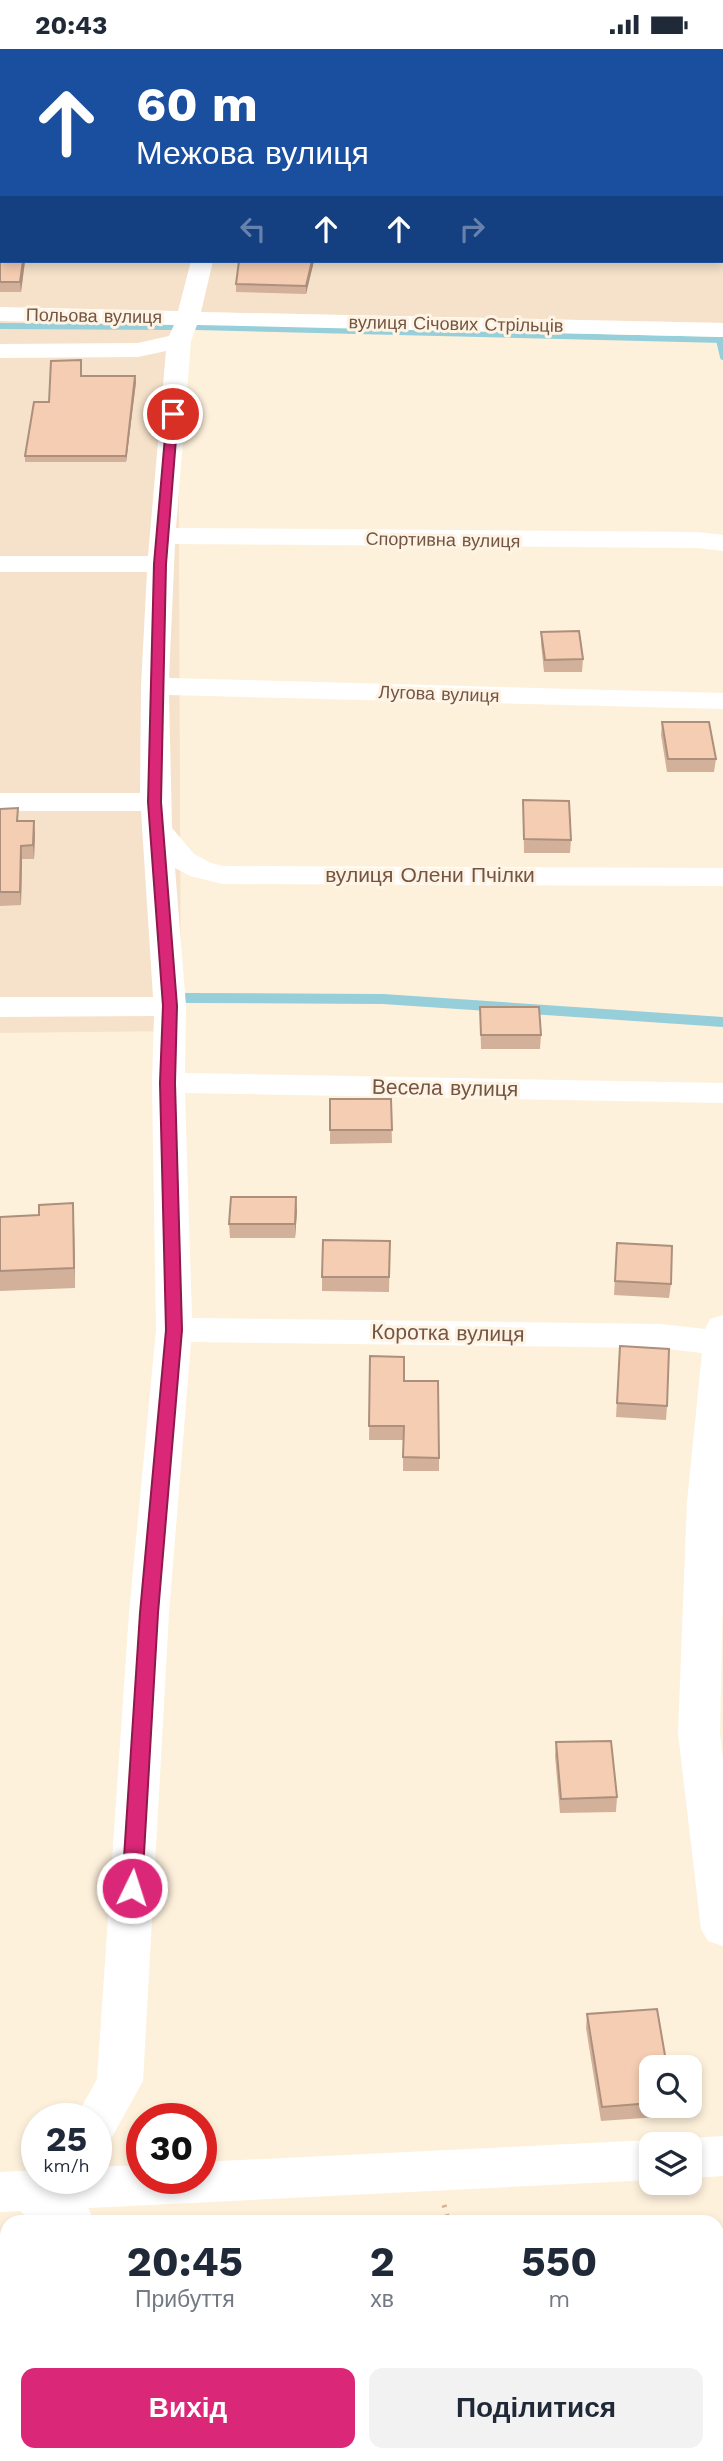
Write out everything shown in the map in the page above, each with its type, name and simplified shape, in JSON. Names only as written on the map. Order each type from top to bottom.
[{"type":"street","points":[[107,2103],[120,2081],[149,1613],[174,1330],[168,1083],[170,1006],[155,815],[155,686],[161,550],[184,329],[201,263]]},
{"type":"street","name":"Польова вулиця","points":[[0,314],[184,329]]},
{"type":"street","points":[[0,351],[138,350],[184,329]]},
{"type":"street","name":"вулиця Січових Стрільців","points":[[184,329],[723,330]]},
{"type":"street","name":"Спортивна вулиця","points":[[0,564],[161,550],[698,540],[723,543]]},
{"type":"street","name":"Лугова вулиця","points":[[155,686],[723,701]]},
{"type":"street","points":[[0,802],[155,815]]},
{"type":"street","name":"вулиця Олени Пчілки","points":[[155,815],[173,851],[192,868],[223,875],[723,877]]},
{"type":"street","points":[[0,1007],[170,1006]]},
{"type":"street","name":"Весела вулиця","points":[[168,1083],[723,1093]]},
{"type":"street","name":"Коротка вулиця","points":[[174,1330],[722,1335]]},
{"type":"street","points":[[722,1335],[706,1502],[712,1617],[699,1733],[723,1929]]},
{"type":"street","points":[[702,2157],[723,2156]]},
{"type":"street","points":[[112,2183],[639,2161]]},
{"type":"street","points":[[33,2194],[61,2215]]},
{"type":"shaded area","points":[[0,263],[191,263],[178,313],[181,1031],[0,1033]]},
{"type":"shaded area","points":[[208,263],[723,263],[723,323],[196,312]]},
{"type":"building","points":[[0,263],[23,263],[20,282],[0,282]]},
{"type":"building","points":[[239,263],[312,263],[306,286],[236,284]]},
{"type":"building","points":[[81,360],[81,376],[135,376],[126,456],[25,456],[34,402],[49,402],[51,361]]},
{"type":"building","points":[[579,631],[583,659],[545,660],[541,632]]},
{"type":"building","points":[[662,722],[709,722],[716,759],[668,759]]},
{"type":"building","points":[[523,800],[569,801],[571,840],[524,839]]},
{"type":"building","points":[[18,808],[17,821],[34,821],[33,845],[21,846],[20,892],[0,892],[0,809]]},
{"type":"building","points":[[480,1007],[539,1007],[541,1035],[481,1035]]},
{"type":"building","points":[[330,1099],[391,1099],[392,1130],[330,1130]]},
{"type":"building","points":[[231,1197],[296,1197],[295,1224],[229,1224]]},
{"type":"building","points":[[73,1203],[74,1268],[0,1271],[0,1217],[39,1215],[39,1205]]},
{"type":"building","points":[[323,1240],[390,1241],[389,1277],[322,1277]]},
{"type":"building","points":[[617,1243],[672,1246],[671,1284],[615,1281]]},
{"type":"building","points":[[620,1346],[669,1349],[667,1406],[617,1403]]},
{"type":"building","points":[[370,1356],[404,1357],[404,1381],[438,1381],[439,1458],[403,1457],[404,1426],[369,1426]]},
{"type":"building","points":[[611,1741],[617,1797],[561,1799],[556,1742]]},
{"type":"building","points":[[657,2009],[665,2055],[639,2055],[639,2104],[602,2107],[587,2014]]},
{"type":"waterway","points":[[0,326],[171,327]]},
{"type":"waterway","points":[[196,327],[723,340]]},
{"type":"waterway","points":[[719,340],[723,357]]},
{"type":"waterway","points":[[187,998],[383,999],[723,1022]]},
{"type":"route","points":[[132,1888],[149,1613],[174,1330],[168,1083],[170,1006],[155,802],[155,686],[160,564],[173,414]]}]
